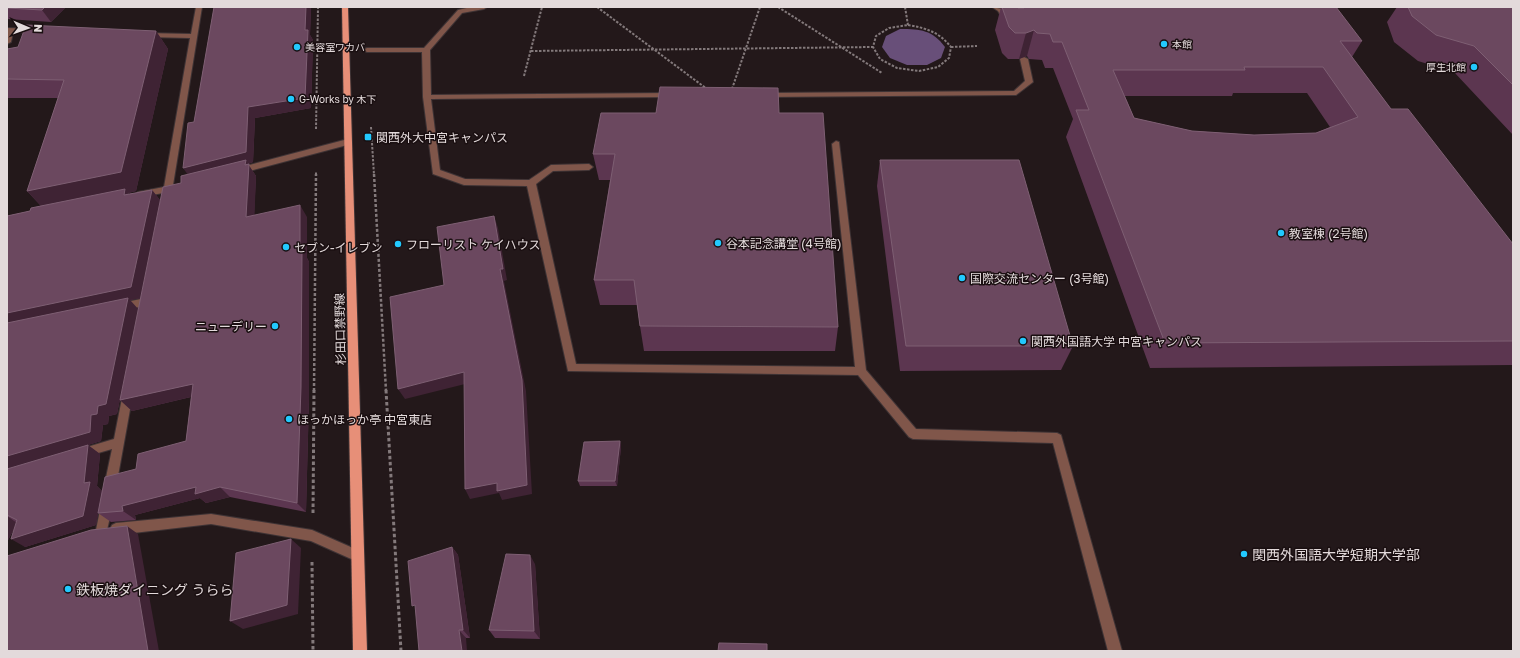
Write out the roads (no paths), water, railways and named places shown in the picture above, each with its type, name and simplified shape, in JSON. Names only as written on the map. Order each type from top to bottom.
[{"type":"main road","name":"杉田口禁野線","points":[[345,7],[360,651]]},
{"type":"street","points":[[163,212],[199,7]]},
{"type":"street","points":[[484,7],[461,9],[426,50],[427,97],[436,172],[464,182],[531,183],[551,168],[588,167]]},
{"type":"street","points":[[995,7],[1000,10],[1014,30]]},
{"type":"street","points":[[7,42],[8,30],[48,32]]},
{"type":"street","points":[[140,35],[194,36]]},
{"type":"street","points":[[367,50],[426,50]]},
{"type":"street","points":[[730,95],[1016,93],[1029,82],[1024,59]]},
{"type":"street","points":[[427,97],[684,95]]},
{"type":"street","points":[[227,174],[348,142]]},
{"type":"street","points":[[836,144],[861,371],[913,434],[1057,438],[1115,651]]},
{"type":"street","points":[[531,183],[572,368],[861,371]]},
{"type":"street","points":[[129,197],[182,185]]},
{"type":"street","points":[[108,310],[146,302]]},
{"type":"street","points":[[102,530],[131,380]]},
{"type":"street","points":[[67,458],[119,442]]},
{"type":"street","points":[[87,535],[102,530],[211,519],[312,536],[358,556]]},
{"type":"place","name":"本館","points":[[1164,44]]},
{"type":"place","name":"美容室ワカバ","points":[[297,47]]},
{"type":"place","name":"厚生北館","points":[[1474,67]]},
{"type":"place","name":"G-Works by 木下","points":[[291,99]]},
{"type":"place","name":"関西外大中宮キャンパス","points":[[368,137]]},
{"type":"place","name":"教室棟 (2号館)","points":[[1281,233]]},
{"type":"place","name":"谷本記念講堂 (4号館)","points":[[718,243]]},
{"type":"place","name":"フローリスト ケイハウス","points":[[398,244]]},
{"type":"place","name":"セブン-イレブン","points":[[286,247]]},
{"type":"place","name":"国際交流センター (3号館)","points":[[962,278]]},
{"type":"place","name":"ニューデリー","points":[[275,326]]},
{"type":"place","name":"関西外国語大学 中宮キャンパス","points":[[1023,341]]},
{"type":"place","name":"ほっかほっか亭 中宮東店","points":[[289,419]]},
{"type":"place","name":"関西外国語大学短期大学部","points":[[1244,554]]},
{"type":"place","name":"鉄板焼ダイニング うらら","points":[[68,589]]}]
